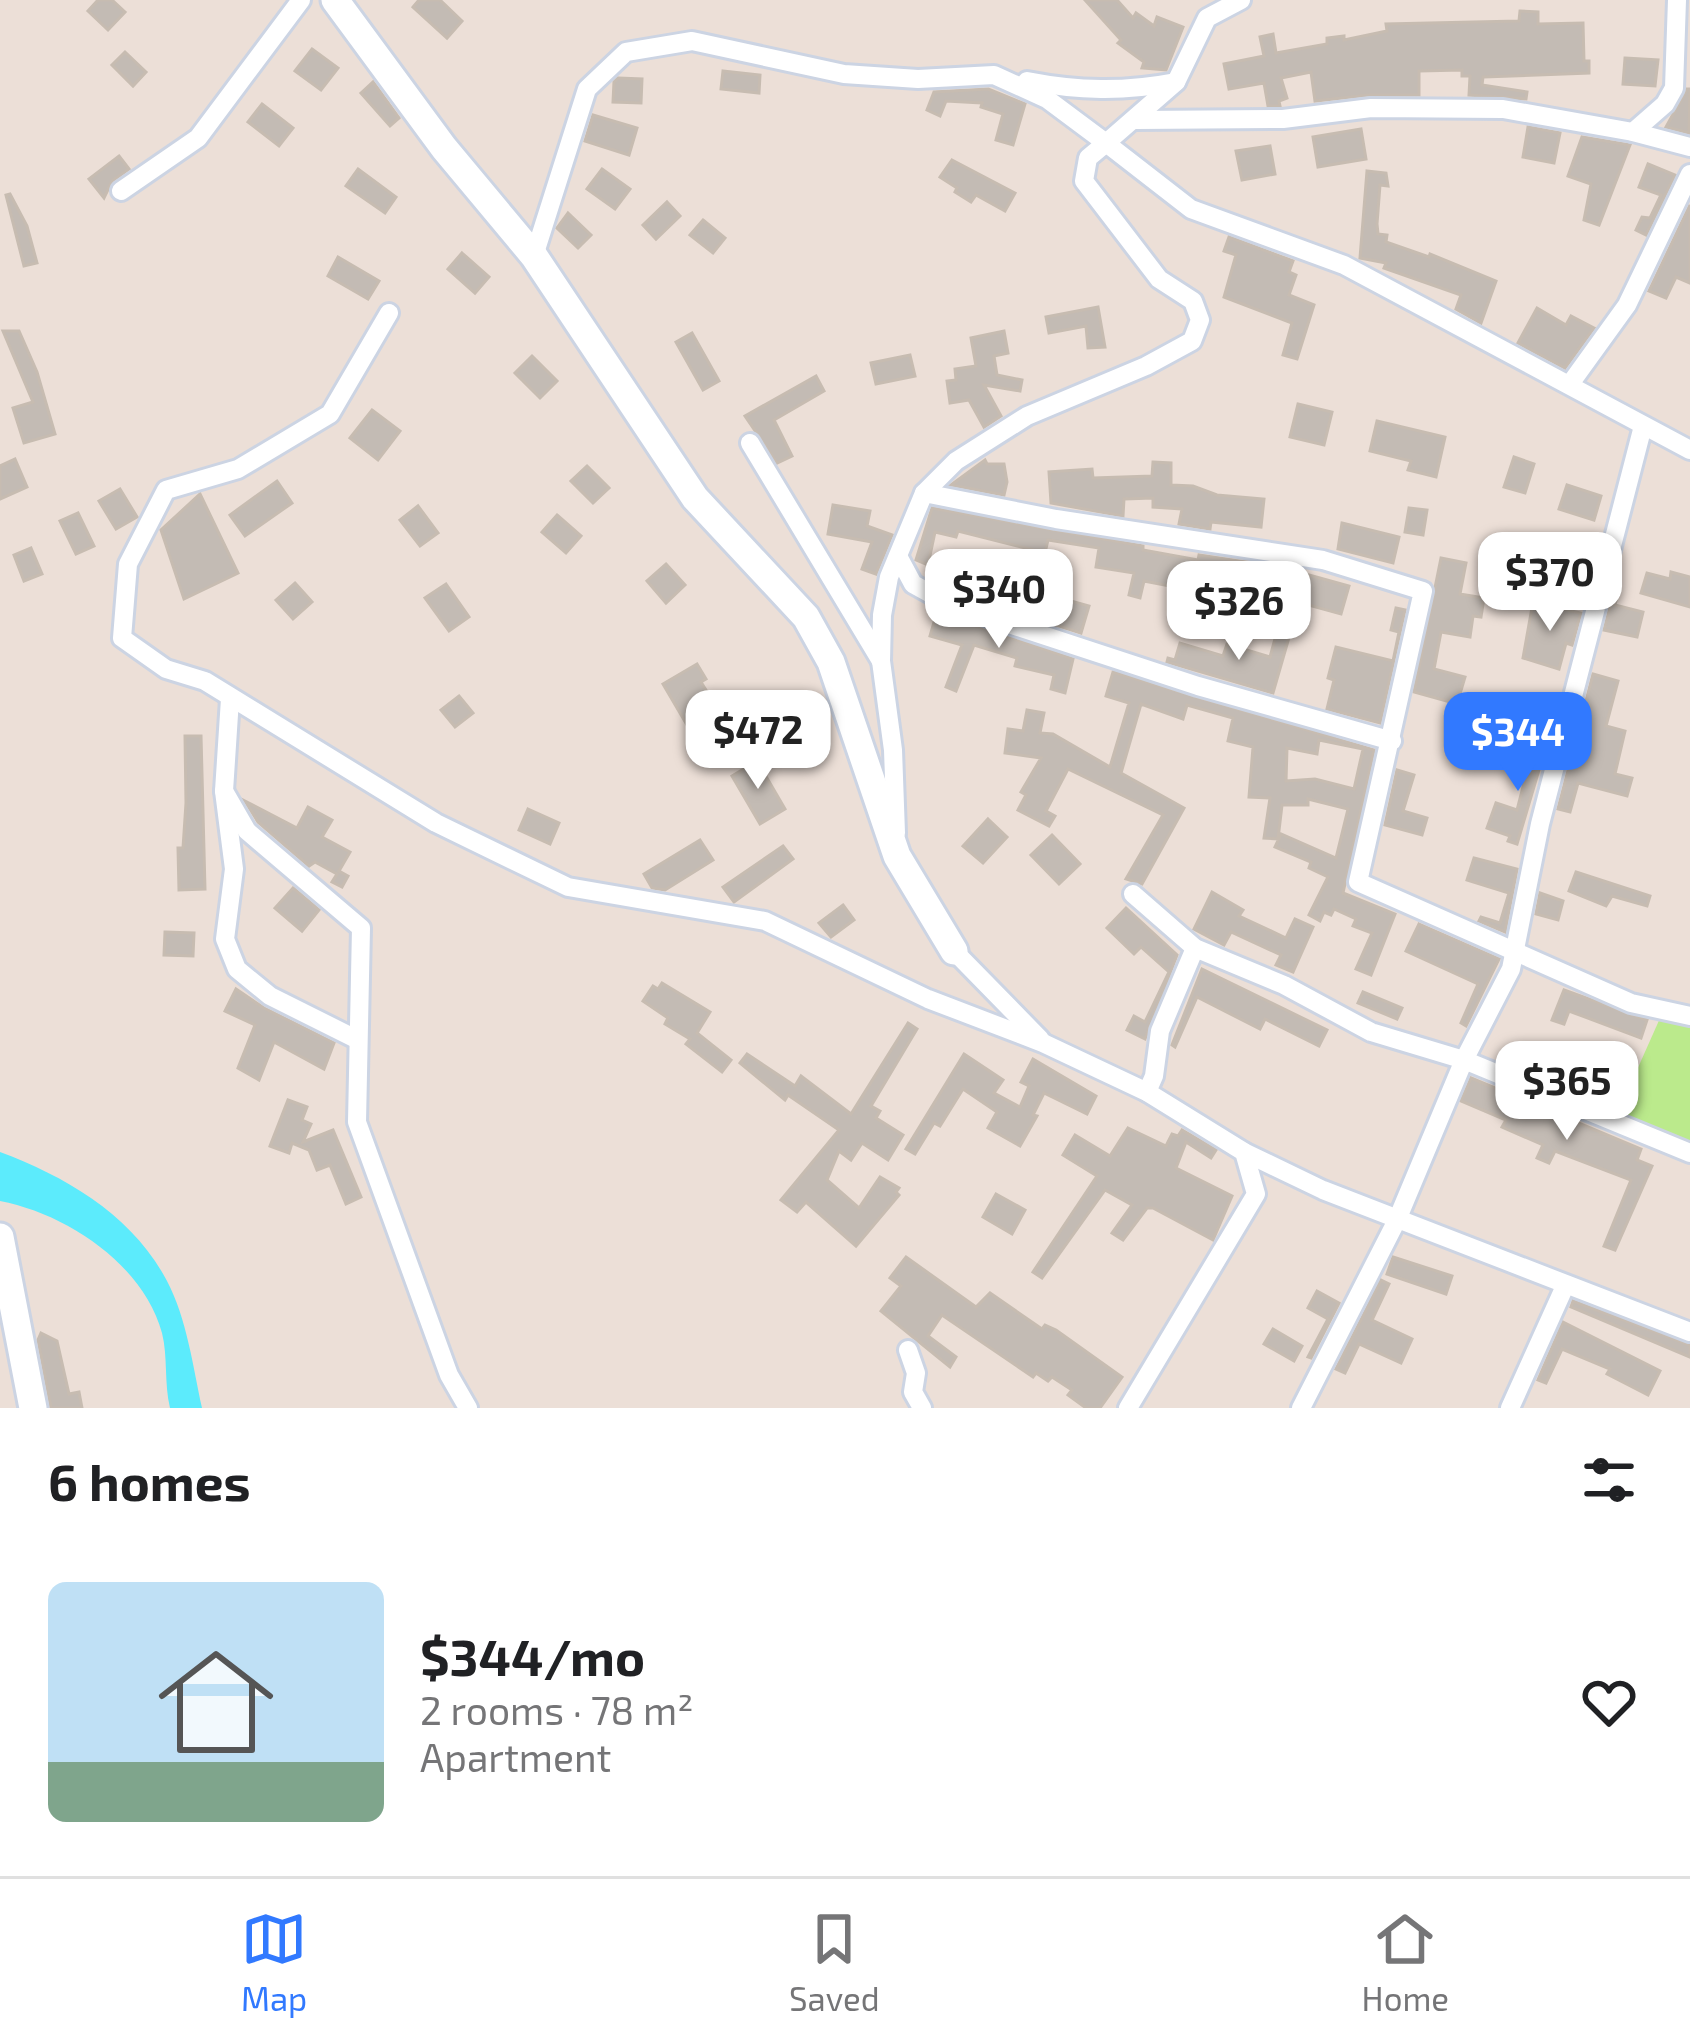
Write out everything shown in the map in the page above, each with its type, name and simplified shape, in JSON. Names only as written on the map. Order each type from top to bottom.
[{"type":"street","points":[[121,191],[198,137],[301,0]]},
{"type":"street","points":[[335,0],[444,148],[535,256],[695,498],[806,617],[831,662],[897,856],[954,951],[1043,1043]]},
{"type":"street","points":[[897,856],[893,750],[880,662],[889,577],[924,493],[956,461],[1027,416],[1192,341],[1200,320],[1193,301],[1159,279],[1084,181],[1088,158],[1176,82],[1208,18],[1241,0]]},
{"type":"street","points":[[1633,132],[1665,104],[1674,88],[1677,0]]},
{"type":"street","points":[[535,256],[587,89],[626,52],[692,40],[844,74],[918,79],[994,75],[1075,90],[1133,90],[1176,82]]},
{"type":"street","points":[[994,75],[1047,99],[1191,209],[1344,265],[1690,450]]},
{"type":"street","points":[[1136,120],[1283,119],[1372,108],[1504,110],[1690,147]]},
{"type":"street","points":[[1570,384],[1627,305],[1690,174]]},
{"type":"street","points":[[389,313],[330,414],[238,469],[166,490],[128,564],[122,638],[166,669],[205,681],[436,823],[568,887],[765,921],[928,999],[1043,1043],[1147,1091],[1244,1152],[1397,1220],[1690,1332]]},
{"type":"street","points":[[1301,1408],[1397,1220],[1464,1060],[1511,969],[1540,824],[1642,426]]},
{"type":"street","points":[[750,443],[880,662]]},
{"type":"street","points":[[924,493],[1056,519],[1323,560],[1423,591],[1358,882],[1631,1003],[1690,1016]]},
{"type":"street","points":[[898,556],[913,584],[951,604],[1198,686],[1392,741]]},
{"type":"street","points":[[230,698],[224,791],[235,869],[224,939],[237,969],[270,996],[356,1039]]},
{"type":"street","points":[[224,791],[248,831],[361,928],[357,1122],[449,1376],[468,1408]]},
{"type":"street","points":[[1133,894],[1195,948],[1284,985],[1371,1032],[1464,1060],[1690,1153]]},
{"type":"street","points":[[1147,1091],[1154,1076],[1160,1031],[1195,948]]},
{"type":"street","points":[[1128,1408],[1256,1194],[1244,1152]]},
{"type":"street","points":[[0,1237],[33,1408]]},
{"type":"street","points":[[1510,1408],[1565,1286]]},
{"type":"street","points":[[908,1350],[916,1373],[913,1392],[922,1408]]},
{"type":"green space","points":[[1661,1016],[1690,1025],[1690,1147],[1616,1117]]},
{"type":"water","points":[[0,1152],[96,1202],[153,1258],[180,1311],[202,1408],[170,1408],[162,1333],[138,1285],[120,1264],[76,1230],[0,1201]]},
{"type":"building","points":[[98,0],[112,0],[125,12],[108,30],[88,11]]},
{"type":"building","points":[[419,0],[440,0],[462,21],[447,38],[413,7]]},
{"type":"building","points":[[1085,0],[1117,0],[1133,18],[1136,13],[1154,26],[1157,17],[1183,27],[1166,70],[1142,68],[1144,62],[1118,43],[1121,40]]},
{"type":"building","points":[[1520,11],[1538,12],[1538,24],[1583,23],[1589,73],[1483,77],[1482,85],[1527,92],[1526,99],[1469,95],[1470,76],[1462,76],[1462,70],[1419,71],[1419,95],[1315,101],[1311,72],[1281,78],[1287,98],[1279,101],[1280,106],[1268,106],[1264,83],[1229,89],[1224,64],[1264,56],[1260,37],[1273,34],[1276,53],[1327,44],[1327,38],[1344,36],[1344,40],[1387,31],[1386,24],[1519,21]]},
{"type":"building","points":[[312,49],[338,68],[321,90],[295,71]]},
{"type":"building","points":[[125,52],[146,72],[133,86],[112,65]]},
{"type":"building","points":[[1625,58],[1658,60],[1655,86],[1623,84]]},
{"type":"building","points":[[723,71],[760,75],[759,93],[721,89]]},
{"type":"building","points":[[618,78],[642,79],[641,103],[613,102]]},
{"type":"building","points":[[373,82],[399,118],[390,126],[361,93]]},
{"type":"building","points":[[988,89],[1025,104],[1013,145],[996,140],[1003,114],[981,107],[982,103],[946,101],[940,116],[927,110],[934,92]]},
{"type":"building","points":[[1690,89],[1689,133],[1666,127]]},
{"type":"building","points":[[262,104],[293,128],[279,146],[248,122]]},
{"type":"building","points":[[593,115],[637,128],[629,155],[585,141]]},
{"type":"building","points":[[1528,127],[1560,133],[1554,163],[1523,157]]},
{"type":"building","points":[[1361,129],[1366,159],[1318,167],[1313,137]]},
{"type":"building","points":[[1582,137],[1630,145],[1599,225],[1584,220],[1591,184],[1568,176]]},
{"type":"building","points":[[1270,146],[1275,174],[1242,180],[1236,151]]},
{"type":"building","points":[[119,156],[129,169],[112,181],[104,198],[89,179]]},
{"type":"building","points":[[952,160],[1015,193],[1005,211],[976,195],[971,202],[955,192],[957,188],[940,177]]},
{"type":"building","points":[[1648,164],[1675,175],[1646,235],[1636,230],[1642,217],[1650,218],[1661,195],[1639,187]]},
{"type":"building","points":[[358,169],[396,197],[385,213],[346,186]]},
{"type":"building","points":[[602,169],[630,189],[615,209],[587,189]]},
{"type":"building","points":[[1367,171],[1386,173],[1388,186],[1380,185],[1377,224],[1378,234],[1387,235],[1386,242],[1496,281],[1481,323],[1456,309],[1461,295],[1384,268],[1386,263],[1360,258]]},
{"type":"building","points":[[10,194],[27,226],[37,263],[24,266],[6,195]]},
{"type":"building","points":[[667,202],[680,216],[656,239],[643,225]]},
{"type":"building","points":[[1690,205],[1690,283],[1676,277],[1666,298],[1649,291]]},
{"type":"building","points":[[568,213],[591,235],[578,248],[557,228]]},
{"type":"building","points":[[703,220],[725,238],[713,253],[690,235]]},
{"type":"building","points":[[1229,237],[1293,261],[1289,272],[1296,275],[1289,295],[1314,305],[1297,359],[1283,355],[1292,323],[1224,297],[1236,255],[1224,251]]},
{"type":"building","points":[[462,253],[489,277],[475,293],[448,269]]},
{"type":"building","points":[[338,257],[379,281],[368,299],[328,276]]},
{"type":"building","points":[[1098,307],[1105,347],[1088,348],[1086,326],[1049,333],[1046,317]]},
{"type":"building","points":[[1537,308],[1566,325],[1571,316],[1594,328],[1565,368],[1518,343]]},
{"type":"building","points":[[3,331],[19,331],[55,434],[24,443],[13,408],[33,402]]},
{"type":"building","points":[[1004,331],[1008,353],[994,356],[997,375],[1022,380],[1020,391],[984,385],[1001,416],[984,427],[969,400],[950,403],[947,381],[956,380],[955,369],[976,366],[971,338]]},
{"type":"building","points":[[692,333],[719,381],[703,390],[676,342]]},
{"type":"building","points":[[910,355],[915,376],[876,384],[871,363]]},
{"type":"building","points":[[532,356],[557,381],[540,398],[515,373]]},
{"type":"building","points":[[816,376],[824,391],[774,420],[792,456],[777,463],[745,416]]},
{"type":"building","points":[[1298,404],[1332,412],[1324,445],[1290,437]]},
{"type":"building","points":[[372,410],[400,431],[378,460],[350,438]]},
{"type":"building","points":[[1377,421],[1445,437],[1436,477],[1408,470],[1411,461],[1370,451]]},
{"type":"building","points":[[1514,457],[1534,464],[1525,493],[1504,487]]},
{"type":"building","points":[[15,459],[27,487],[0,499],[0,466]]},
{"type":"building","points":[[985,460],[1004,464],[1004,495],[951,485]]},
{"type":"building","points":[[1153,462],[1171,463],[1171,485],[1264,499],[1261,527],[1211,522],[1210,529],[1179,524],[1182,509],[1153,507],[1153,498],[1124,499],[1123,516],[1051,503],[1049,472],[1092,469],[1093,478],[1152,476]]},
{"type":"building","points":[[587,466],[609,488],[593,503],[571,481]]},
{"type":"building","points":[[277,481],[292,503],[245,536],[230,515]]},
{"type":"building","points":[[1567,485],[1601,496],[1594,520],[1559,509]]},
{"type":"building","points":[[120,489],[137,517],[116,529],[99,501]]},
{"type":"building","points":[[200,494],[238,573],[184,599],[161,530]]},
{"type":"building","points":[[833,505],[870,511],[867,526],[892,535],[876,574],[862,569],[872,542],[828,534]]},
{"type":"building","points":[[418,506],[438,533],[420,546],[400,520]]},
{"type":"building","points":[[932,508],[1198,560],[1199,555],[1285,568],[1284,575],[1252,569],[1246,596],[1181,582],[1180,588],[1144,581],[1140,598],[1129,595],[1134,573],[1096,567],[1099,548],[1048,540],[1045,553],[958,531],[956,537],[935,532],[928,565],[916,560]]},
{"type":"building","points":[[1409,508],[1427,510],[1423,535],[1405,532]]},
{"type":"building","points":[[78,513],[94,546],[76,554],[60,521]]},
{"type":"building","points":[[557,515],[581,536],[566,553],[542,532]]},
{"type":"building","points":[[1342,523],[1399,537],[1393,563],[1338,549]]},
{"type":"building","points":[[31,548],[42,574],[24,581],[14,555]]},
{"type":"building","points":[[1441,558],[1466,563],[1460,594],[1484,598],[1481,617],[1473,616],[1470,637],[1441,632],[1434,669],[1465,677],[1457,704],[1414,692]]},
{"type":"building","points":[[666,564],[685,585],[666,603],[647,581]]},
{"type":"building","points":[[1671,572],[1690,577],[1690,607],[1641,593],[1647,573],[1670,579]]},
{"type":"building","points":[[1043,574],[1057,577],[1053,596],[1089,606],[1081,633],[1034,618]]},
{"type":"building","points":[[1309,575],[1349,586],[1341,614],[1301,603]]},
{"type":"building","points":[[295,583],[312,602],[293,619],[276,600]]},
{"type":"building","points":[[446,584],[469,617],[449,631],[425,598]]},
{"type":"building","points":[[1614,591],[1618,592],[1615,605],[1643,612],[1637,637],[1604,630]]},
{"type":"building","points":[[1533,602],[1581,613],[1559,669],[1523,658]]},
{"type":"building","points":[[1396,608],[1405,610],[1380,723],[1327,709],[1336,647],[1393,661],[1399,632],[1391,630]]},
{"type":"building","points":[[937,612],[1073,659],[1065,693],[1051,689],[1054,675],[1015,666],[1017,658],[974,645],[956,691],[946,687],[962,645],[930,636]]},
{"type":"building","points":[[1279,624],[1292,627],[1273,693],[1167,662],[1168,658],[1175,660],[1180,643],[1223,656],[1227,644],[1270,657]]},
{"type":"building","points":[[697,664],[706,679],[701,682],[717,708],[687,725],[663,684]]},
{"type":"building","points":[[1113,672],[1374,750],[1343,893],[1395,914],[1371,975],[1356,969],[1372,933],[1353,926],[1356,919],[1334,909],[1331,915],[1324,912],[1320,921],[1309,915],[1328,877],[1309,868],[1311,862],[1275,847],[1281,834],[1336,858],[1348,809],[1308,799],[1308,805],[1282,805],[1278,839],[1264,838],[1270,798],[1249,797],[1253,747],[1228,741],[1233,718],[1187,705],[1183,719],[1141,704],[1121,773],[1184,808],[1142,884],[1126,879],[1163,815],[1068,769],[1046,811],[1055,816],[1049,826],[1018,810],[1026,795],[1021,792],[1041,758],[1005,753],[1008,729],[1023,731],[1027,710],[1044,713],[1040,733],[1053,734],[1110,767],[1129,703],[1106,696]],"holes":[[[1319,740],[1363,749],[1354,789],[1315,779],[1286,781],[1287,748],[1317,754]]]},
{"type":"building","points":[[1593,674],[1618,681],[1606,726],[1625,731],[1615,774],[1632,778],[1627,796],[1578,783],[1570,812],[1558,809]]},
{"type":"building","points":[[459,696],[473,713],[455,727],[441,710]]},
{"type":"building","points":[[185,736],[201,736],[205,889],[179,890],[178,848],[183,848],[186,803]]},
{"type":"building","points":[[1514,745],[1544,753],[1517,844],[1508,841],[1510,836],[1487,828],[1496,803],[1517,810],[1526,775],[1507,770]]},
{"type":"building","points":[[757,761],[785,809],[760,824],[732,776]]},
{"type":"building","points":[[1397,770],[1414,775],[1403,811],[1427,818],[1422,835],[1385,825]]},
{"type":"building","points":[[245,801],[297,828],[308,807],[332,820],[322,837],[350,852],[339,871],[348,876],[342,887],[332,882],[337,874],[315,862],[309,866],[258,822]]},
{"type":"building","points":[[528,809],[559,823],[550,844],[519,830]]},
{"type":"building","points":[[988,819],[1007,837],[983,863],[963,846]]},
{"type":"building","points":[[1052,835],[1080,864],[1059,884],[1031,855]]},
{"type":"building","points":[[700,840],[713,860],[665,890],[652,888],[644,874]]},
{"type":"building","points":[[783,846],[793,859],[734,902],[723,887]]},
{"type":"building","points":[[1474,858],[1517,869],[1505,932],[1479,921],[1481,917],[1500,923],[1509,893],[1467,880]]},
{"type":"building","points":[[1576,872],[1650,896],[1647,906],[1612,896],[1606,906],[1569,891]]},
{"type":"building","points":[[293,888],[319,910],[302,931],[275,908]]},
{"type":"building","points":[[1212,892],[1243,910],[1239,916],[1286,938],[1295,919],[1313,927],[1293,972],[1276,965],[1281,955],[1231,932],[1224,945],[1194,929]]},
{"type":"building","points":[[1540,893],[1563,901],[1558,920],[1536,914]]},
{"type":"building","points":[[843,905],[854,920],[831,937],[819,923]]},
{"type":"building","points":[[1126,908],[1177,955],[1145,1039],[1127,1030],[1134,1016],[1145,1022],[1169,972],[1141,947],[1134,954],[1107,928]]},
{"type":"building","points":[[1419,924],[1499,959],[1466,1026],[1461,1023],[1478,984],[1406,951]]},
{"type":"building","points":[[165,932],[194,933],[193,956],[164,955]]},
{"type":"building","points":[[1202,969],[1327,1030],[1319,1046],[1265,1019],[1260,1029],[1197,997],[1175,1047]]},
{"type":"building","points":[[662,983],[710,1012],[697,1033],[731,1060],[722,1072],[686,1044],[690,1039],[665,1024],[668,1018],[643,1001],[653,986],[658,989]]},
{"type":"building","points":[[236,989],[334,1043],[324,1069],[274,1042],[259,1080],[238,1068],[255,1025],[225,1011]]},
{"type":"building","points":[[1564,990],[1647,1020],[1641,1038],[1569,1011],[1564,1024],[1552,1020]]},
{"type":"building","points":[[1363,992],[1402,1008],[1397,1019],[1358,1003]]},
{"type":"building","points":[[908,1023],[917,1029],[871,1106],[880,1111],[876,1118],[903,1135],[888,1160],[862,1143],[851,1160],[839,1151],[827,1180],[859,1208],[880,1177],[899,1188],[899,1195],[856,1246],[806,1202],[797,1212],[781,1200],[839,1130],[788,1095],[785,1100],[740,1063],[747,1054],[795,1086],[801,1076],[851,1114]]},
{"type":"building","points":[[964,1054],[1003,1080],[994,1093],[1020,1107],[1029,1086],[1021,1082],[1033,1059],[1096,1096],[1087,1114],[1044,1093],[1020,1146],[988,1128],[997,1112],[963,1089],[915,1154],[906,1149]]},
{"type":"building","points":[[1471,1078],[1641,1149],[1637,1160],[1652,1166],[1615,1250],[1604,1246],[1631,1180],[1555,1151],[1549,1163],[1537,1158],[1543,1145],[1502,1127],[1506,1120],[1461,1101]]},
{"type":"building","points":[[288,1100],[307,1107],[302,1120],[311,1124],[303,1142],[333,1130],[361,1197],[346,1204],[330,1165],[317,1170],[309,1150],[292,1143],[289,1153],[270,1146]]},
{"type":"building","points":[[1128,1128],[1166,1146],[1172,1134],[1178,1136],[1182,1130],[1216,1150],[1211,1158],[1186,1142],[1176,1168],[1232,1196],[1213,1240],[1147,1208],[1123,1240],[1112,1233],[1132,1205],[1105,1190],[1042,1278],[1033,1272],[1097,1176],[1063,1155],[1075,1135],[1110,1156]]},
{"type":"building","points":[[996,1194],[1025,1210],[1012,1234],[983,1217]]},
{"type":"building","points":[[906,1257],[976,1307],[990,1293],[1042,1329],[1045,1325],[1056,1330],[1122,1377],[1100,1408],[1086,1408],[1068,1395],[1072,1390],[1052,1377],[1048,1381],[1036,1373],[1033,1377],[942,1315],[928,1336],[956,1357],[950,1367],[881,1311],[901,1286],[890,1278]]},
{"type":"building","points":[[1393,1257],[1452,1276],[1446,1294],[1387,1274]]},
{"type":"building","points":[[1381,1280],[1389,1284],[1372,1320],[1412,1339],[1401,1363],[1359,1344],[1345,1373],[1336,1369]]},
{"type":"building","points":[[1317,1291],[1339,1303],[1311,1358],[1328,1319],[1308,1308]]},
{"type":"building","points":[[1573,1301],[1690,1345],[1690,1357],[1571,1307]]},
{"type":"building","points":[[1563,1322],[1660,1371],[1648,1395],[1607,1374],[1610,1369],[1562,1349],[1546,1383],[1538,1380]]},
{"type":"building","points":[[1273,1329],[1302,1346],[1294,1361],[1264,1344]]},
{"type":"building","points":[[41,1333],[57,1341],[69,1394],[79,1392],[82,1408],[51,1408],[38,1340]]}]
